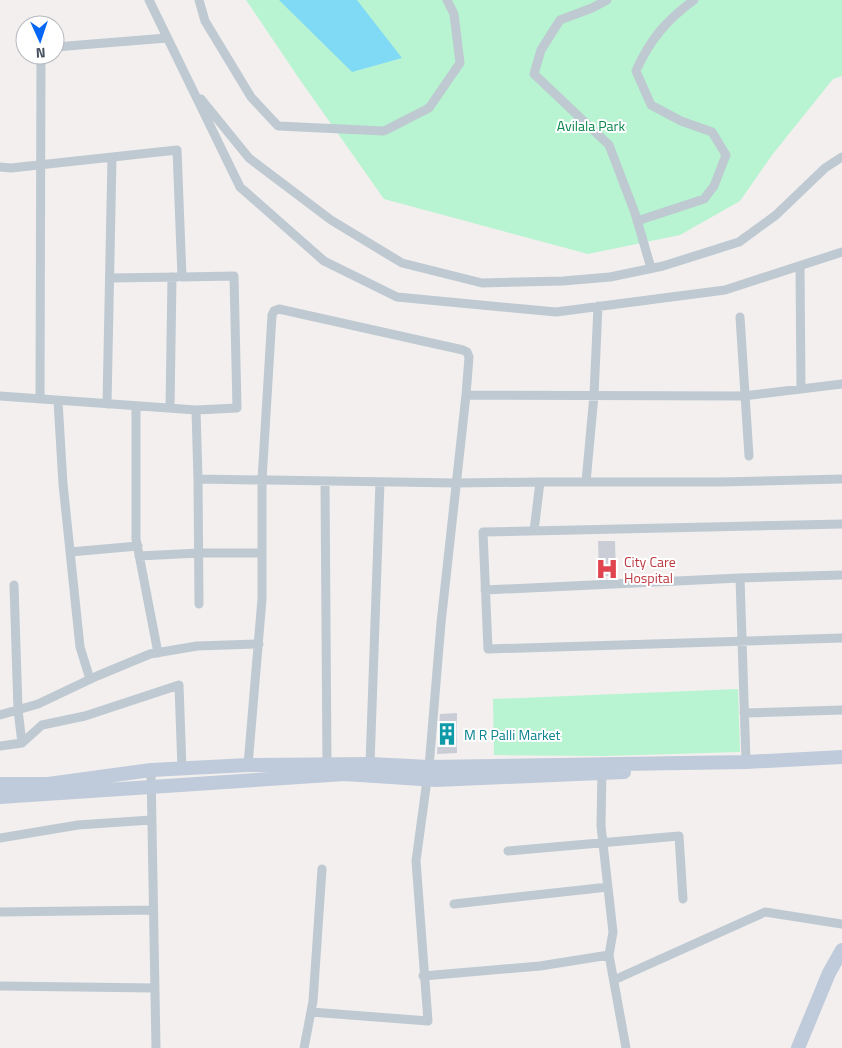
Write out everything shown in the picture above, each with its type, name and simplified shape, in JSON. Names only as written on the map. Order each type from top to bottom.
[{"type":"street","points":[[149,0],[240,187],[324,261],[397,297],[556,312],[725,290],[842,252]]},
{"type":"street","points":[[199,0],[205,22],[251,96],[278,126],[384,131],[429,108],[460,62],[454,14],[447,0]]},
{"type":"street","points":[[607,0],[560,20],[541,50],[534,74],[609,145],[637,221],[651,268]]},
{"type":"street","points":[[637,221],[704,199],[714,186],[726,155],[712,132],[681,121],[651,105],[636,70],[645,49],[674,15],[694,0]]},
{"type":"street","points":[[65,46],[167,38]]},
{"type":"street","points":[[40,399],[41,65]]},
{"type":"street","points":[[191,87],[249,158],[331,220],[402,263],[482,283],[610,277],[651,268],[739,242],[776,215],[825,168],[842,157]]},
{"type":"street","points":[[0,167],[11,168],[177,150],[182,277]]},
{"type":"street","points":[[108,404],[112,157]]},
{"type":"street","points":[[800,266],[801,389]]},
{"type":"street","points":[[0,396],[196,410],[237,408],[234,276],[110,278]]},
{"type":"street","points":[[170,408],[172,277]]},
{"type":"street","points":[[586,482],[594,396],[598,306]]},
{"type":"street","points":[[248,765],[262,600],[262,480],[272,315],[274,311],[279,308],[467,352],[469,357],[466,395],[441,623],[428,774],[416,861],[423,976],[428,1021],[312,1012]]},
{"type":"street","points":[[740,317],[749,456]]},
{"type":"street","points":[[466,395],[744,396],[842,384]]},
{"type":"street","points":[[58,401],[63,484],[80,647],[90,679]]},
{"type":"street","points":[[136,406],[138,546],[158,653]]},
{"type":"street","points":[[196,410],[199,604]]},
{"type":"street","points":[[198,479],[456,483],[842,479]]},
{"type":"street","points":[[325,481],[327,764]]},
{"type":"street","points":[[370,764],[380,482]]},
{"type":"street","points":[[534,531],[540,482]]},
{"type":"street","points":[[842,524],[482,532],[488,649],[842,638]]},
{"type":"street","points":[[70,552],[138,546]]},
{"type":"street","points":[[139,556],[199,553],[262,553]]},
{"type":"street","points":[[485,590],[842,575]]},
{"type":"street","points":[[740,578],[746,762]]},
{"type":"street","points":[[14,585],[18,710],[22,743]]},
{"type":"street","points":[[0,715],[38,704],[90,679],[150,654],[197,646],[259,644]]},
{"type":"street","points":[[0,746],[22,743],[42,726],[85,716],[179,685],[182,769]]},
{"type":"street","points":[[744,712],[842,710]]},
{"type":"street","points":[[0,797],[344,774],[428,774],[842,757]]},
{"type":"street","points":[[602,768],[842,763]]},
{"type":"street","points":[[0,784],[48,784],[151,770],[248,765],[370,764],[428,774]]},
{"type":"street","points":[[602,768],[601,826],[613,932],[609,955],[626,1048]]},
{"type":"street","points":[[151,770],[156,1048]]},
{"type":"street","points":[[0,838],[78,825],[151,820]]},
{"type":"street","points":[[508,851],[679,836],[683,899]]},
{"type":"street","points":[[304,1048],[312,1012],[322,869]]},
{"type":"street","points":[[454,904],[608,887]]},
{"type":"street","points":[[0,912],[153,910]]},
{"type":"street","points":[[614,980],[765,912],[842,924]]},
{"type":"street","points":[[798,1048],[829,973],[842,950]]},
{"type":"street","points":[[423,976],[540,966],[609,955]]},
{"type":"street","points":[[0,986],[155,988]]},
{"type":"green space","name":"Avilala Park","points":[[246,0],[842,0],[842,76],[833,79],[772,155],[740,201],[680,235],[588,254],[384,199]]},
{"type":"green space","points":[[738,689],[740,752],[606,756],[494,755],[493,699]]},
{"type":"water","points":[[279,0],[357,0],[402,58],[352,72]]},
{"type":"building","points":[[598,541],[615,541],[616,576],[599,576]]},
{"type":"building","name":"M R Palli Market","points":[[457,713],[457,753],[437,754],[440,714]]},
{"type":"place","name":"City Care Hospital","points":[[607,569]]},
{"type":"place","name":"M R Palli Market","points":[[447,734]]}]
